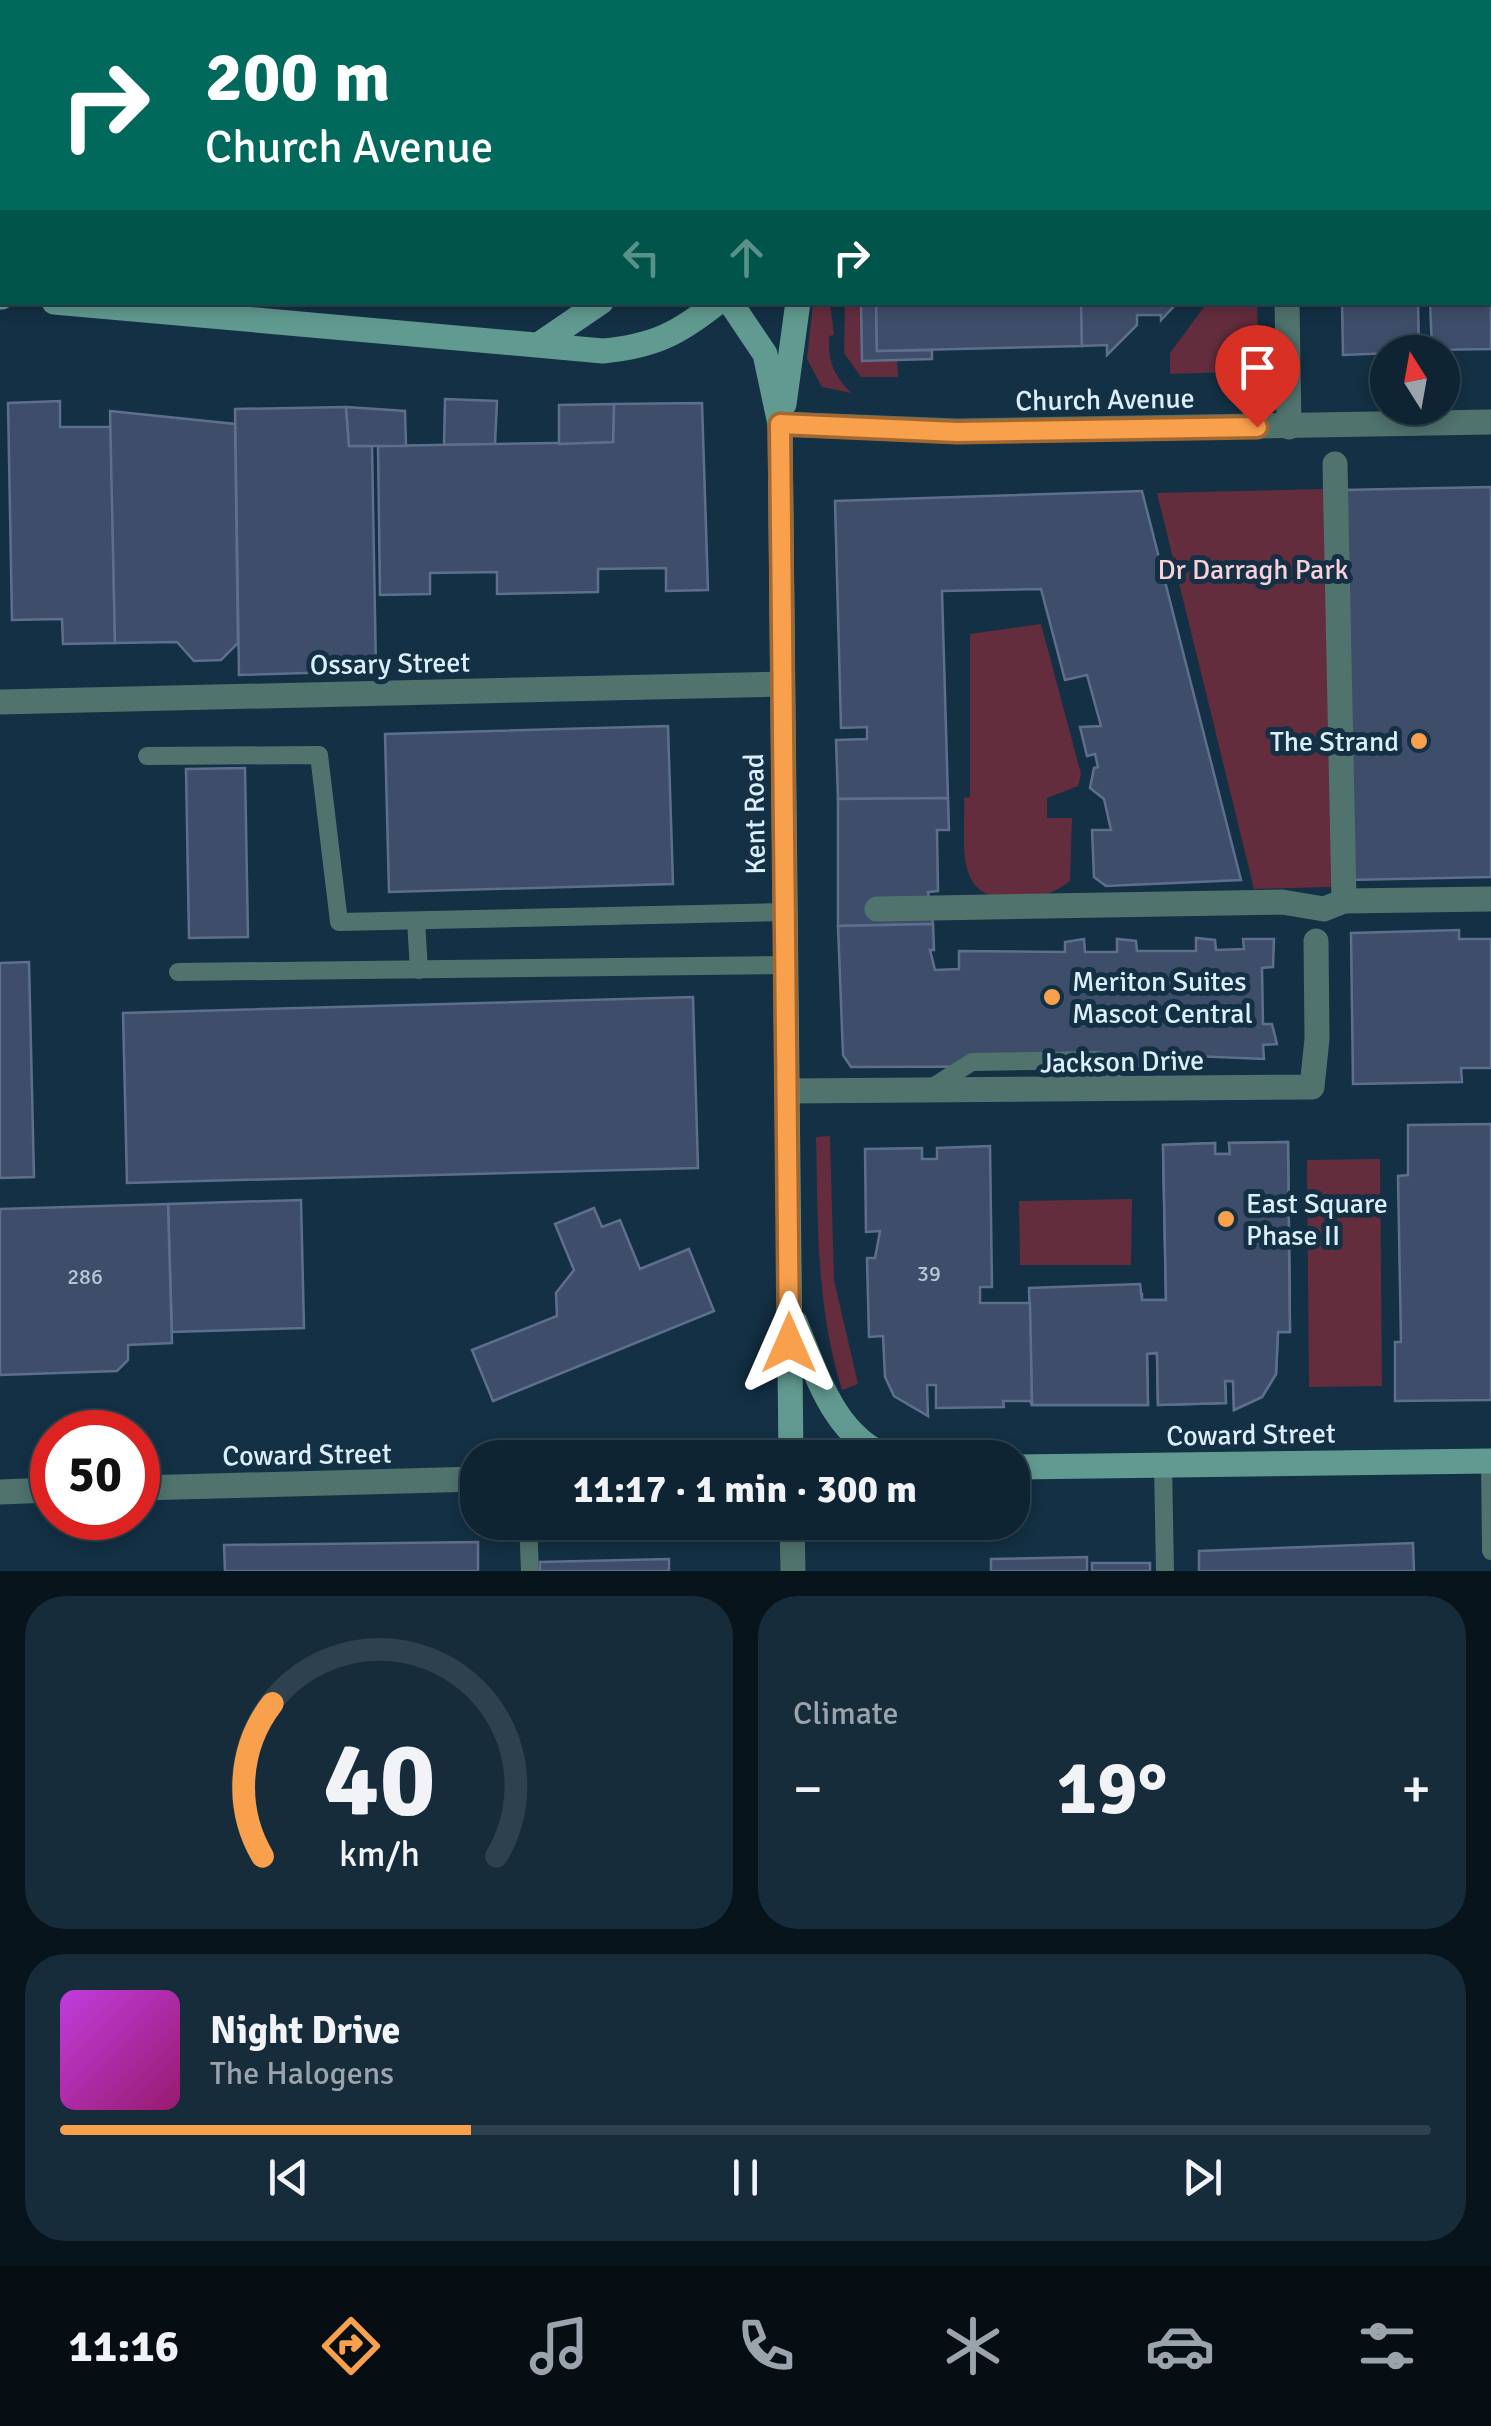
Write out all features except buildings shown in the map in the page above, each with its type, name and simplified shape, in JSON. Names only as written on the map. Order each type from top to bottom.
[{"type":"main road","points":[[90,305],[602,351],[632,348],[681,332],[714,305]]},
{"type":"main road","points":[[541,343],[597,305]]},
{"type":"main road","name":"Kent Road","points":[[732,305],[764,354],[780,424],[791,1440]]},
{"type":"main road","points":[[780,424],[798,305]]},
{"type":"main road","points":[[789,1308],[837,1416],[858,1440]]},
{"type":"main road","name":"Coward Street","points":[[1030,1468],[1490,1461]]},
{"type":"street","points":[[1288,305],[1288,427]]},
{"type":"street","name":"Church Avenue","points":[[780,424],[957,432],[1491,422]]},
{"type":"street","points":[[1336,464],[1344,901]]},
{"type":"street","name":"Ossary Street","points":[[0,702],[782,684]]},
{"type":"street","points":[[877,910],[1282,902],[1324,909],[1344,901],[1491,899]]},
{"type":"street","name":"Jackson Drive","points":[[788,1092],[1116,1092],[1312,1086],[1317,1039],[1316,941]]},
{"type":"street","name":"Coward Street","points":[[160,1487],[460,1479]]},
{"type":"street","points":[[0,1492],[30,1491]]},
{"type":"street","points":[[792,1540],[793,1571]]},
{"type":"lane","points":[[147,756],[319,755],[339,922],[786,912]]},
{"type":"lane","points":[[416,920],[419,970]]},
{"type":"lane","points":[[178,972],[787,965]]},
{"type":"lane","points":[[1490,1461],[1491,1551]]},
{"type":"lane","points":[[1163,1465],[1164,1571]]},
{"type":"green space","points":[[813,305],[830,305],[834,335],[829,336],[831,362],[851,393],[822,387],[807,359]]},
{"type":"green space","points":[[845,305],[861,305],[862,360],[897,360],[898,377],[861,377],[844,353]]},
{"type":"green space","points":[[1206,305],[1257,305],[1259,371],[1170,374],[1170,353]]},
{"type":"green space","name":"Dr Darragh Park","points":[[1325,489],[1332,887],[1254,889],[1157,493]]},
{"type":"green space","points":[[1041,624],[1081,774],[1078,786],[1047,798],[1047,818],[1072,818],[1070,881],[1036,896],[993,896],[979,889],[971,879],[964,849],[964,798],[970,797],[970,634]]},
{"type":"green space","points":[[830,1136],[834,1280],[858,1384],[842,1390],[827,1328],[818,1233],[816,1137]]},
{"type":"green space","points":[[1380,1159],[1382,1386],[1309,1387],[1307,1160]]},
{"type":"green space","points":[[1132,1199],[1131,1265],[1020,1265],[1019,1201]]},
{"type":"place","name":"The Strand","points":[[1419,741]]},
{"type":"place","name":"Meriton Suites Mascot Central","points":[[1052,997]]},
{"type":"place","name":"East Square Phase II","points":[[1226,1219]]},
{"type":"route","points":[[789,1343],[780,424],[957,432],[1257,427]]}]
